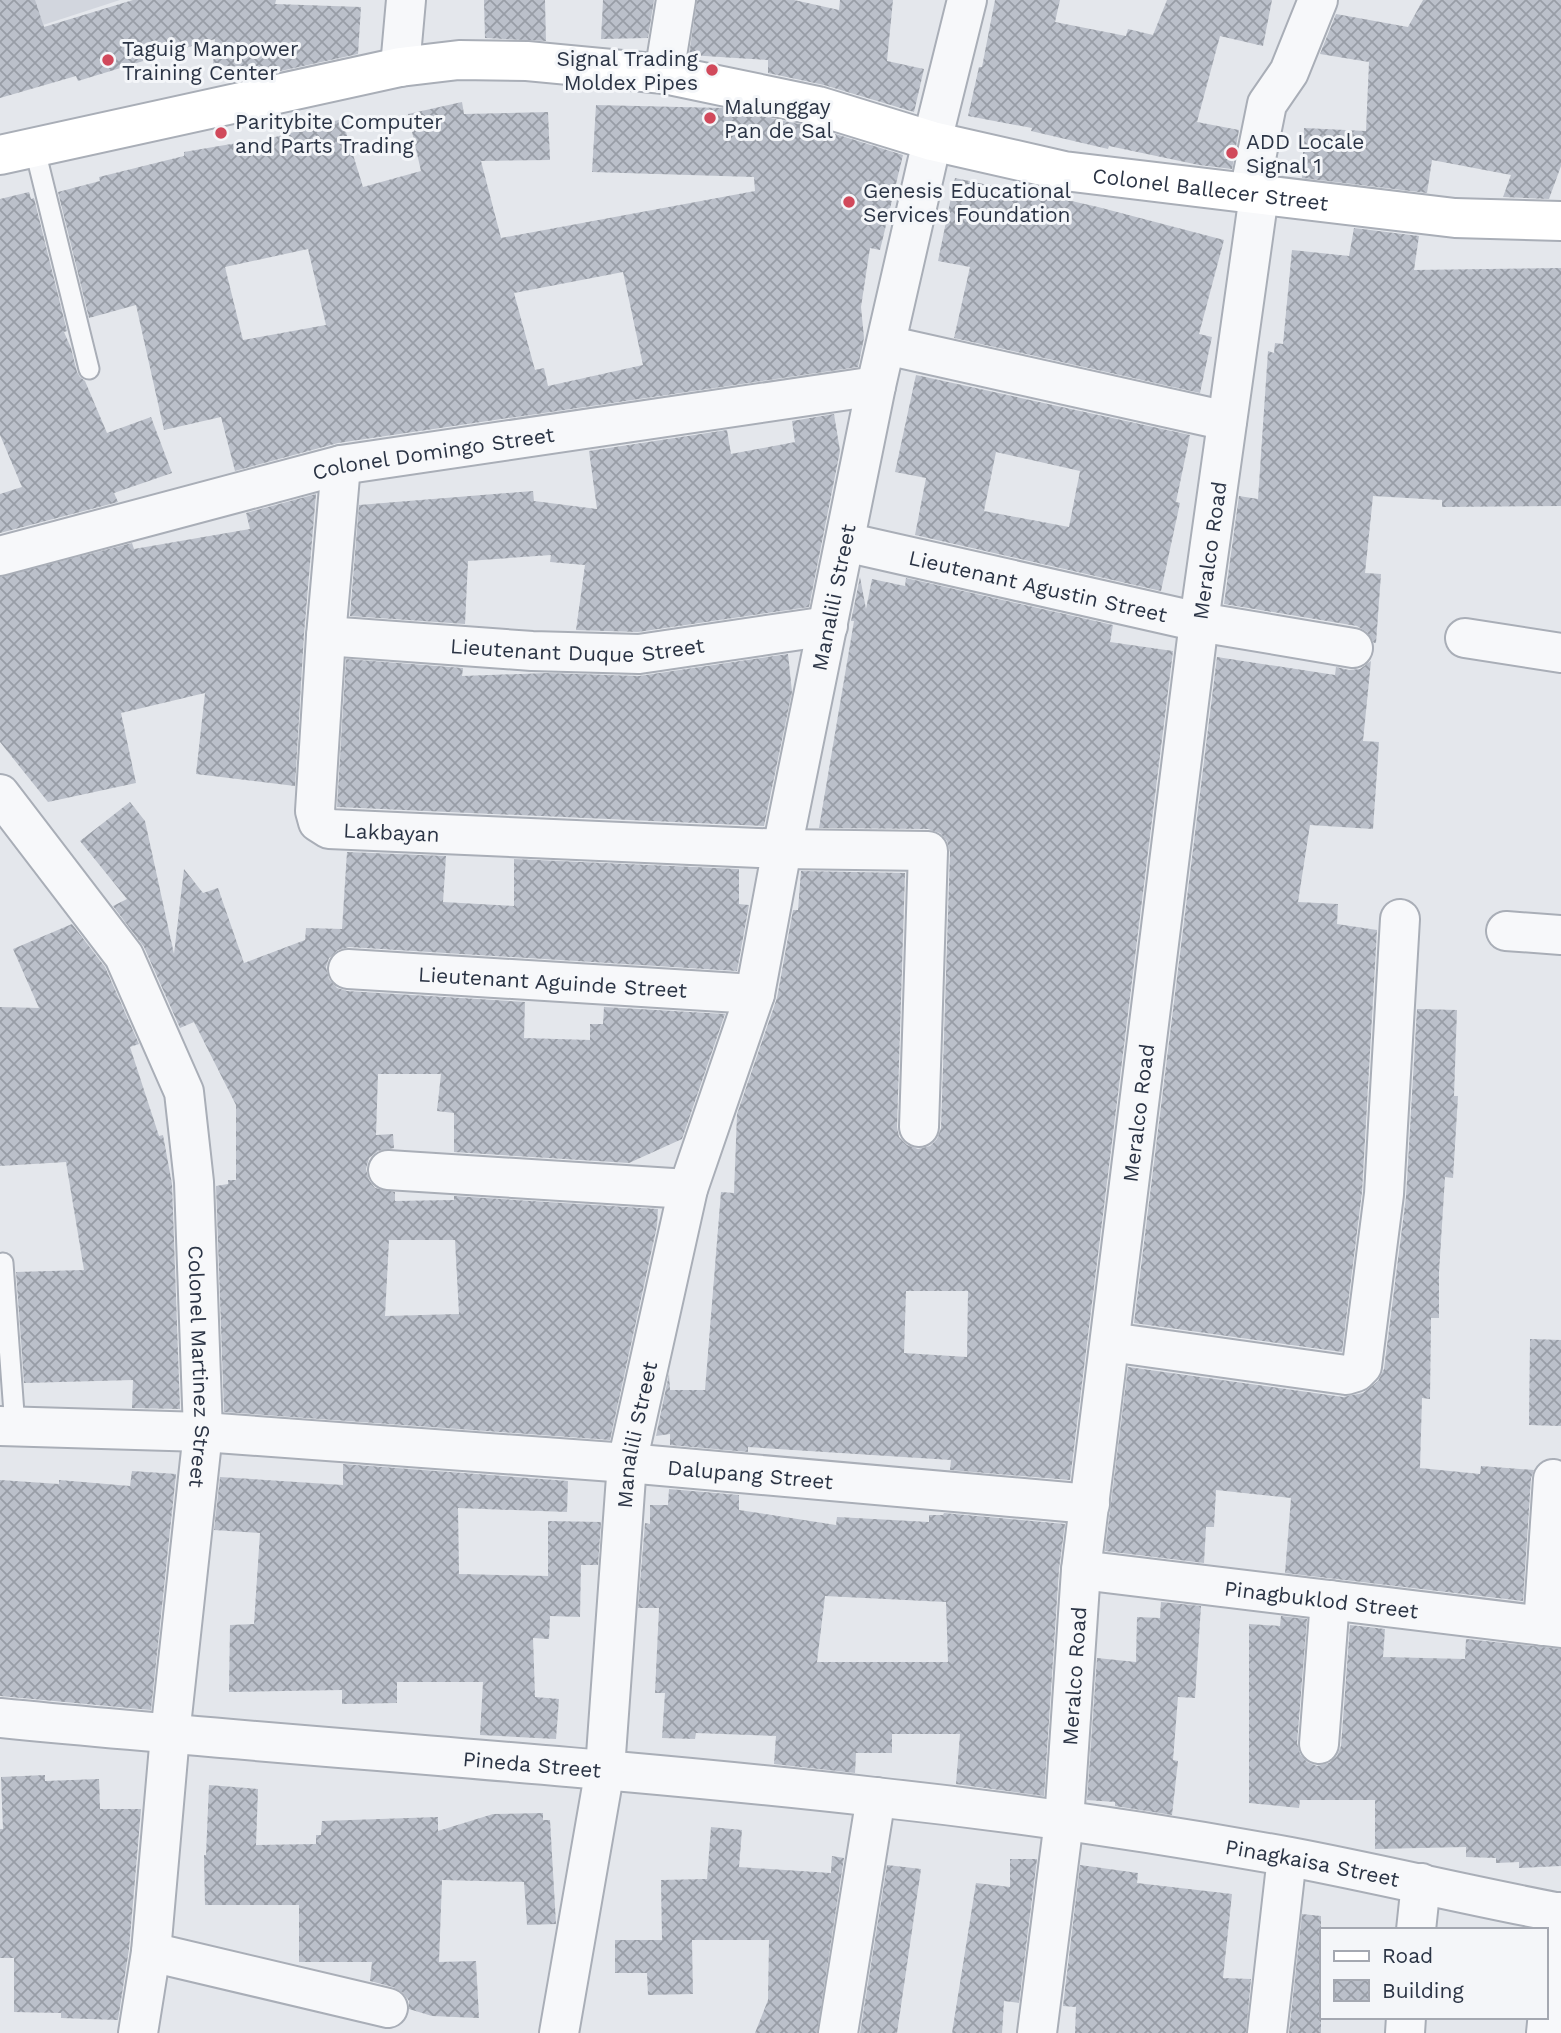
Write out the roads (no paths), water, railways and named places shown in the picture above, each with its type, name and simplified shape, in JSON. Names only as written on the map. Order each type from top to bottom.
[{"type":"street","points":[[400,66],[406,0]]},
{"type":"street","points":[[664,74],[676,0]]},
{"type":"street","name":"Manalili Street","points":[[559,2033],[606,1769],[627,1463],[688,1189],[755,993],[876,386],[967,0]]},
{"type":"street","name":"Meralco Road","points":[[1037,2033],[1064,1821],[1081,1570],[1199,621],[1261,195],[1267,104],[1289,72],[1318,0]]},
{"type":"street","name":"Colonel Ballecer Street","points":[[17,151],[400,66],[459,60],[527,61],[664,74],[818,106],[932,141],[1064,171],[1455,218],[1561,221]]},
{"type":"street","points":[[886,345],[1227,421]]},
{"type":"street","name":"Colonel Domingo Street","points":[[0,556],[341,465],[876,386]]},
{"type":"street","name":"Lakbayan","points":[[341,465],[326,636],[315,811],[318,822],[329,829],[782,849]]},
{"type":"street","name":"Lieutenant Agustin Street","points":[[845,542],[1199,621],[1353,648]]},
{"type":"street","name":"Lieutenant Duque Street","points":[[326,636],[531,651],[639,654],[828,626]]},
{"type":"street","points":[[1465,638],[1561,653]]},
{"type":"street","name":"Colonel Martinez Street","points":[[0,794],[124,956],[184,1092],[194,1182],[203,1432],[170,1735],[151,1952],[138,2033]]},
{"type":"street","points":[[782,849],[929,851],[919,1127]]},
{"type":"street","points":[[1110,1342],[1346,1375],[1356,1372],[1362,1366],[1384,1194],[1400,919]]},
{"type":"street","points":[[1506,931],[1559,928]]},
{"type":"street","name":"Lieutenant Aguinde Street","points":[[348,969],[755,993]]},
{"type":"street","points":[[388,1170],[688,1189]]},
{"type":"street","name":"Dalupang Street","points":[[7,1426],[203,1432],[627,1463],[1090,1504]]},
{"type":"street","points":[[1552,1627],[1553,1479]]},
{"type":"street","name":"Pinagbuklod Street","points":[[1081,1570],[1552,1627]]},
{"type":"street","points":[[1319,1744],[1330,1600]]},
{"type":"street","name":"Pineda Street","points":[[0,1718],[170,1735],[606,1769],[876,1797],[1064,1821]]},
{"type":"street","points":[[838,2033],[876,1797]]},
{"type":"street","name":"Pinagkaisa Street","points":[[1064,1821],[1287,1857],[1560,1913]]},
{"type":"street","points":[[1267,2033],[1287,1857]]},
{"type":"street","points":[[1416,1928],[1421,1883]]},
{"type":"street","points":[[1546,2033],[1560,1913]]},
{"type":"street","points":[[151,1952],[388,2008]]},
{"type":"lane","points":[[17,151],[89,369]]},
{"type":"lane","points":[[3,1263],[7,1426]]},
{"type":"place","name":"Taguig Manpower Training Center","points":[[108,60]]},
{"type":"place","name":"Signal Trading Moldex Pipes","points":[[712,70]]},
{"type":"place","name":"Malunggay Pan de Sal","points":[[710,118]]},
{"type":"place","name":"Paritybite Computer and Parts Trading","points":[[221,133]]},
{"type":"place","name":"ADD Locale Signal 1","points":[[1232,153]]},
{"type":"place","name":"Genesis Educational Services Foundation","points":[[849,202]]}]
